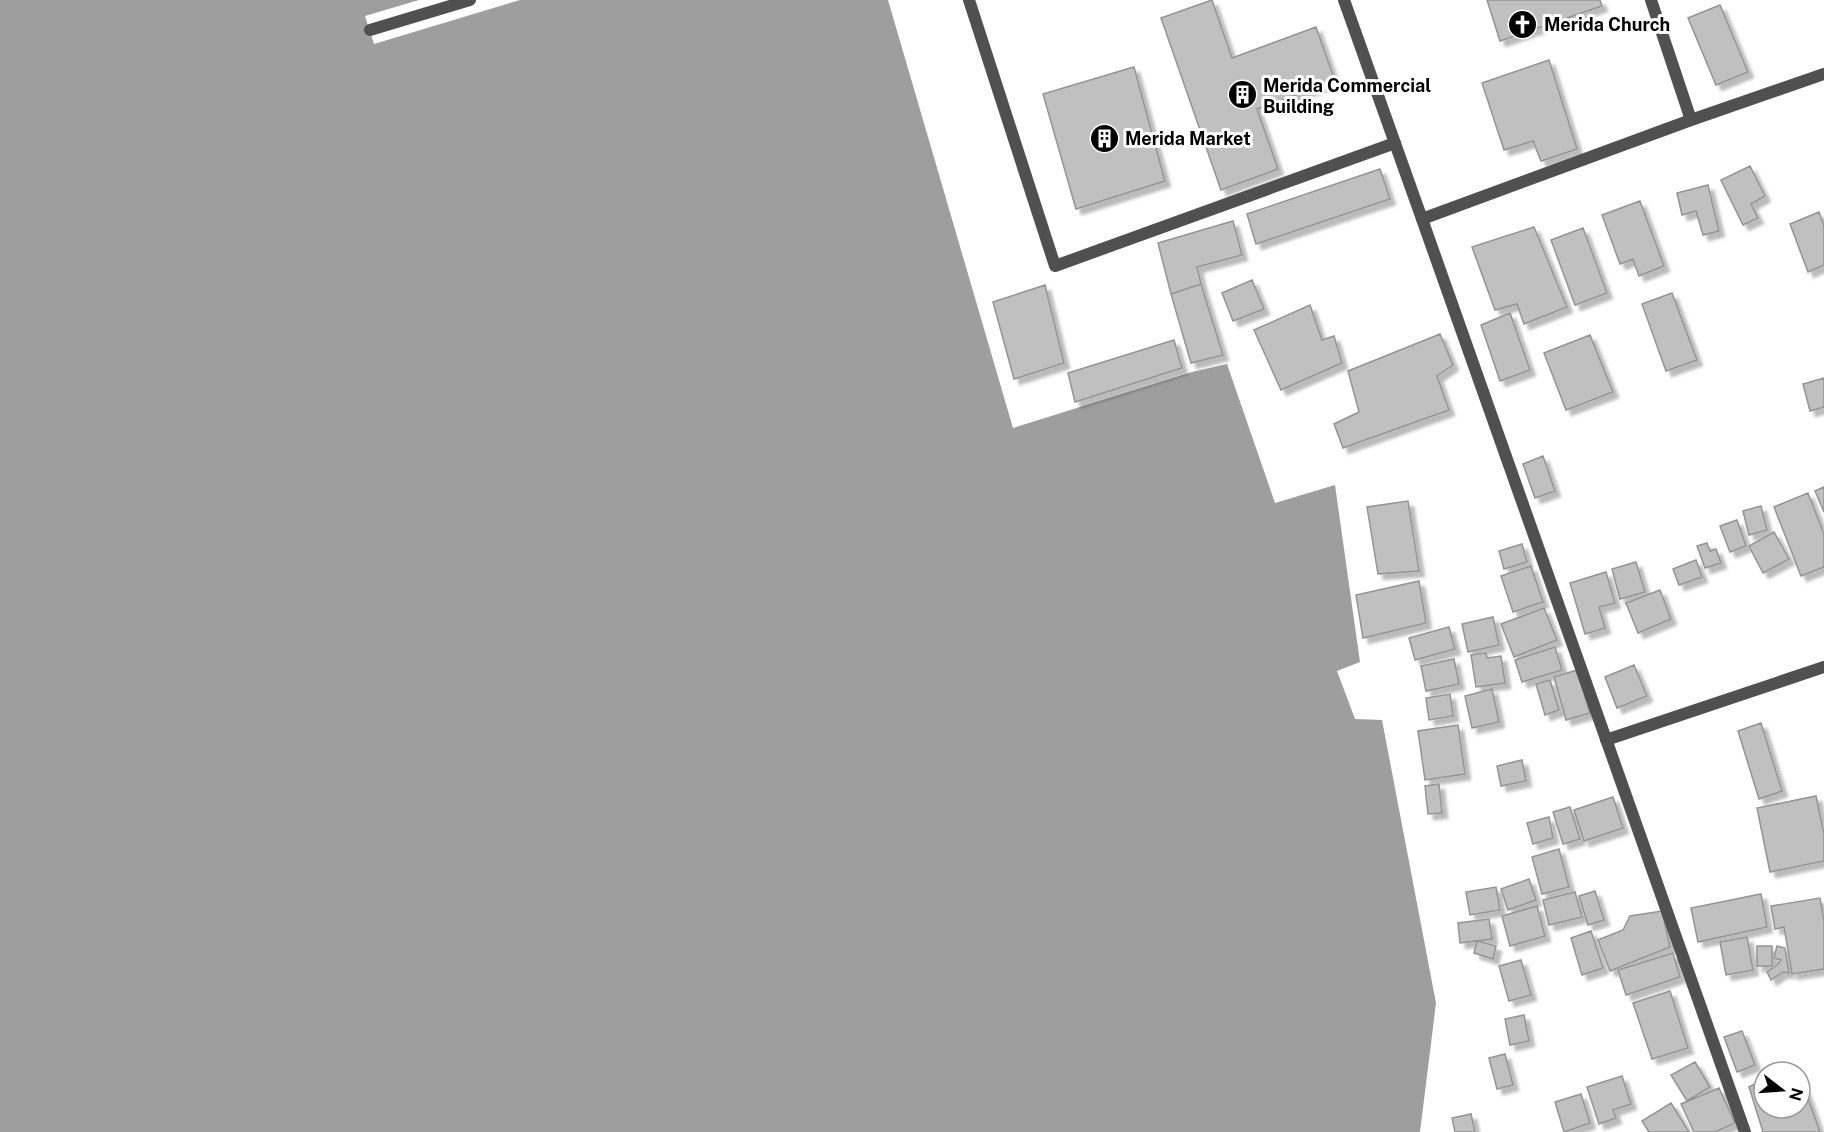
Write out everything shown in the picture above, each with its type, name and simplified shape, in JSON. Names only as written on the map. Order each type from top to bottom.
[{"type":"street","points":[[370,30],[470,0]]},
{"type":"street","points":[[969,0],[1055,266],[1395,142]]},
{"type":"street","points":[[1344,0],[1745,1132]]},
{"type":"street","points":[[1651,0],[1691,120]]},
{"type":"street","points":[[1422,219],[1691,120],[1824,74]]},
{"type":"street","points":[[1606,740],[1824,667]]},
{"type":"shaded area","points":[[0,0],[888,0],[1013,428],[1192,372],[1227,364],[1275,503],[1335,485],[1360,662],[1337,671],[1355,719],[1382,720],[1436,1003],[1420,1132],[0,1132]]},
{"type":"pier","points":[[419,0],[520,0],[374,44],[365,16]]},
{"type":"building","name":"Merida Commercial Building","points":[[1212,0],[1232,58],[1316,27],[1335,81],[1257,109],[1278,169],[1221,190],[1161,18]]},
{"type":"building","name":"Merida Church","points":[[1487,0],[1600,0],[1602,6],[1500,41]]},
{"type":"building","points":[[1720,5],[1748,72],[1716,85],[1688,18]]},
{"type":"building","points":[[1549,60],[1577,149],[1541,161],[1533,141],[1504,150],[1482,83]]},
{"type":"building","name":"Merida Market","points":[[1134,67],[1165,181],[1076,209],[1043,94]]},
{"type":"building","points":[[1750,166],[1765,196],[1751,204],[1758,218],[1743,225],[1721,180]]},
{"type":"building","points":[[1380,169],[1390,199],[1256,244],[1247,214]]},
{"type":"building","points":[[1708,185],[1719,231],[1703,235],[1696,211],[1682,215],[1677,193]]},
{"type":"building","points":[[1640,201],[1664,266],[1639,276],[1633,259],[1620,264],[1602,215]]},
{"type":"building","points":[[1819,212],[1824,226],[1824,265],[1808,272],[1790,224]]},
{"type":"building","points":[[1233,221],[1242,255],[1197,267],[1201,284],[1171,294],[1158,243]]},
{"type":"building","points":[[1534,227],[1567,307],[1524,324],[1517,304],[1495,310],[1472,247]]},
{"type":"building","points":[[1583,228],[1607,293],[1575,305],[1551,240]]},
{"type":"building","points":[[1252,280],[1264,309],[1233,321],[1222,293]]},
{"type":"building","points":[[1201,284],[1223,355],[1191,363],[1171,294]]},
{"type":"building","points":[[1045,285],[1064,363],[1014,379],[993,302]]},
{"type":"building","points":[[1672,293],[1697,360],[1666,371],[1642,304]]},
{"type":"building","points":[[1310,305],[1322,340],[1334,336],[1342,363],[1281,390],[1254,330]]},
{"type":"building","points":[[1510,313],[1530,370],[1500,381],[1481,325]]},
{"type":"building","points":[[1440,334],[1453,365],[1437,376],[1449,410],[1343,448],[1334,424],[1359,412],[1348,371]]},
{"type":"building","points":[[1590,335],[1613,392],[1566,410],[1544,353]]},
{"type":"building","points":[[1174,340],[1182,368],[1075,402],[1068,373]]},
{"type":"building","points":[[1824,378],[1824,407],[1810,411],[1803,384]]},
{"type":"building","points":[[1543,456],[1555,491],[1535,498],[1523,464]]},
{"type":"building","points":[[1824,487],[1824,512],[1815,491]]},
{"type":"building","points":[[1808,493],[1824,534],[1824,567],[1801,576],[1774,507]]},
{"type":"building","points":[[1408,501],[1419,571],[1378,574],[1367,507]]},
{"type":"building","points":[[1761,506],[1767,530],[1749,535],[1743,511]]},
{"type":"building","points":[[1737,520],[1746,546],[1730,552],[1720,526]]},
{"type":"building","points":[[1774,532],[1789,559],[1763,573],[1749,546]]},
{"type":"building","points":[[1707,543],[1710,551],[1716,549],[1721,563],[1705,568],[1697,546]]},
{"type":"building","points":[[1522,544],[1527,562],[1504,569],[1499,551]]},
{"type":"building","points":[[1696,560],[1702,577],[1679,585],[1673,569]]},
{"type":"building","points":[[1636,562],[1645,592],[1620,599],[1612,569]]},
{"type":"building","points":[[1531,566],[1543,602],[1513,612],[1501,576]]},
{"type":"building","points":[[1606,572],[1615,603],[1599,607],[1605,628],[1585,634],[1570,583]]},
{"type":"building","points":[[1419,581],[1426,623],[1363,638],[1356,595]]},
{"type":"building","points":[[1660,590],[1671,619],[1638,633],[1626,603]]},
{"type":"building","points":[[1544,608],[1557,640],[1514,657],[1501,624]]},
{"type":"building","points":[[1493,617],[1499,645],[1468,652],[1462,624]]},
{"type":"building","points":[[1449,627],[1455,649],[1415,660],[1409,638]]},
{"type":"building","points":[[1555,647],[1562,670],[1522,682],[1515,660]]},
{"type":"building","points":[[1486,653],[1487,658],[1501,656],[1505,683],[1476,687],[1471,655]]},
{"type":"building","points":[[1454,659],[1459,684],[1426,691],[1421,666]]},
{"type":"building","points":[[1634,665],[1647,696],[1617,708],[1605,677]]},
{"type":"building","points":[[1577,670],[1590,713],[1566,720],[1554,677]]},
{"type":"building","points":[[1550,680],[1559,710],[1545,715],[1536,684]]},
{"type":"building","points":[[1492,689],[1499,722],[1472,728],[1465,696]]},
{"type":"building","points":[[1450,694],[1453,716],[1429,720],[1426,698]]},
{"type":"building","points":[[1761,723],[1782,791],[1759,799],[1738,731]]},
{"type":"building","points":[[1458,725],[1465,774],[1425,780],[1418,731]]},
{"type":"building","points":[[1522,760],[1526,781],[1501,786],[1497,766]]},
{"type":"building","points":[[1439,784],[1442,813],[1428,814],[1425,786]]},
{"type":"building","points":[[1816,796],[1824,834],[1824,861],[1770,872],[1757,808]]},
{"type":"building","points":[[1613,797],[1623,828],[1584,841],[1574,810]]},
{"type":"building","points":[[1570,807],[1580,839],[1563,844],[1553,812]]},
{"type":"building","points":[[1549,817],[1553,838],[1533,844],[1527,823]]},
{"type":"building","points":[[1559,849],[1569,887],[1542,894],[1532,857]]},
{"type":"building","points":[[1529,879],[1536,900],[1508,910],[1501,889]]},
{"type":"building","points":[[1496,887],[1500,910],[1470,915],[1466,892]]},
{"type":"building","points":[[1595,891],[1604,920],[1588,925],[1579,896]]},
{"type":"building","points":[[1575,892],[1582,917],[1549,925],[1543,900]]},
{"type":"building","points":[[1761,894],[1767,927],[1698,942],[1691,908]]},
{"type":"building","points":[[1820,898],[1824,921],[1824,969],[1792,974],[1784,927],[1775,929],[1771,906]]},
{"type":"building","points":[[1537,906],[1545,936],[1510,946],[1502,916]]},
{"type":"building","points":[[1662,911],[1670,947],[1610,971],[1598,940],[1623,930],[1630,916]]},
{"type":"building","points":[[1489,919],[1492,939],[1460,943],[1458,923]]},
{"type":"building","points":[[1591,931],[1603,968],[1582,975],[1571,938]]},
{"type":"building","points":[[1747,937],[1753,970],[1726,975],[1720,942]]},
{"type":"building","points":[[1477,941],[1496,946],[1493,959],[1474,953]]},
{"type":"building","points":[[1757,946],[1772,946],[1772,966],[1757,966]]},
{"type":"building","points":[[1777,946],[1785,948],[1789,973],[1783,972],[1771,980],[1767,972],[1781,960],[1774,958]]},
{"type":"building","points":[[1673,953],[1680,977],[1626,995],[1618,970]]},
{"type":"building","points":[[1521,960],[1531,995],[1509,1001],[1499,966]]},
{"type":"building","points":[[1670,991],[1688,1048],[1652,1059],[1633,1003]]},
{"type":"building","points":[[1524,1015],[1529,1041],[1510,1045],[1505,1019]]},
{"type":"building","points":[[1742,1031],[1753,1060],[1752,1066],[1737,1072],[1724,1037]]},
{"type":"building","points":[[1505,1054],[1513,1085],[1497,1089],[1489,1058]]},
{"type":"building","points":[[1695,1062],[1710,1087],[1687,1101],[1671,1075]]},
{"type":"building","points":[[1622,1076],[1631,1104],[1613,1110],[1616,1118],[1599,1124],[1587,1087]]},
{"type":"building","points":[[1719,1088],[1735,1123],[1715,1132],[1694,1132],[1681,1104]]},
{"type":"building","points":[[1581,1094],[1590,1123],[1564,1132],[1555,1102]]},
{"type":"building","points":[[1671,1103],[1689,1132],[1649,1132],[1642,1121]]},
{"type":"building","points":[[1812,1110],[1820,1132],[1763,1132],[1759,1120],[1812,1120]]},
{"type":"building","points":[[1471,1114],[1475,1132],[1455,1132],[1452,1118]]},
{"type":"place","name":"Merida Church","points":[[1523,24]]},
{"type":"place","name":"Merida Commercial Building","points":[[1242,95]]},
{"type":"place","name":"Merida Market","points":[[1104,138]]}]
